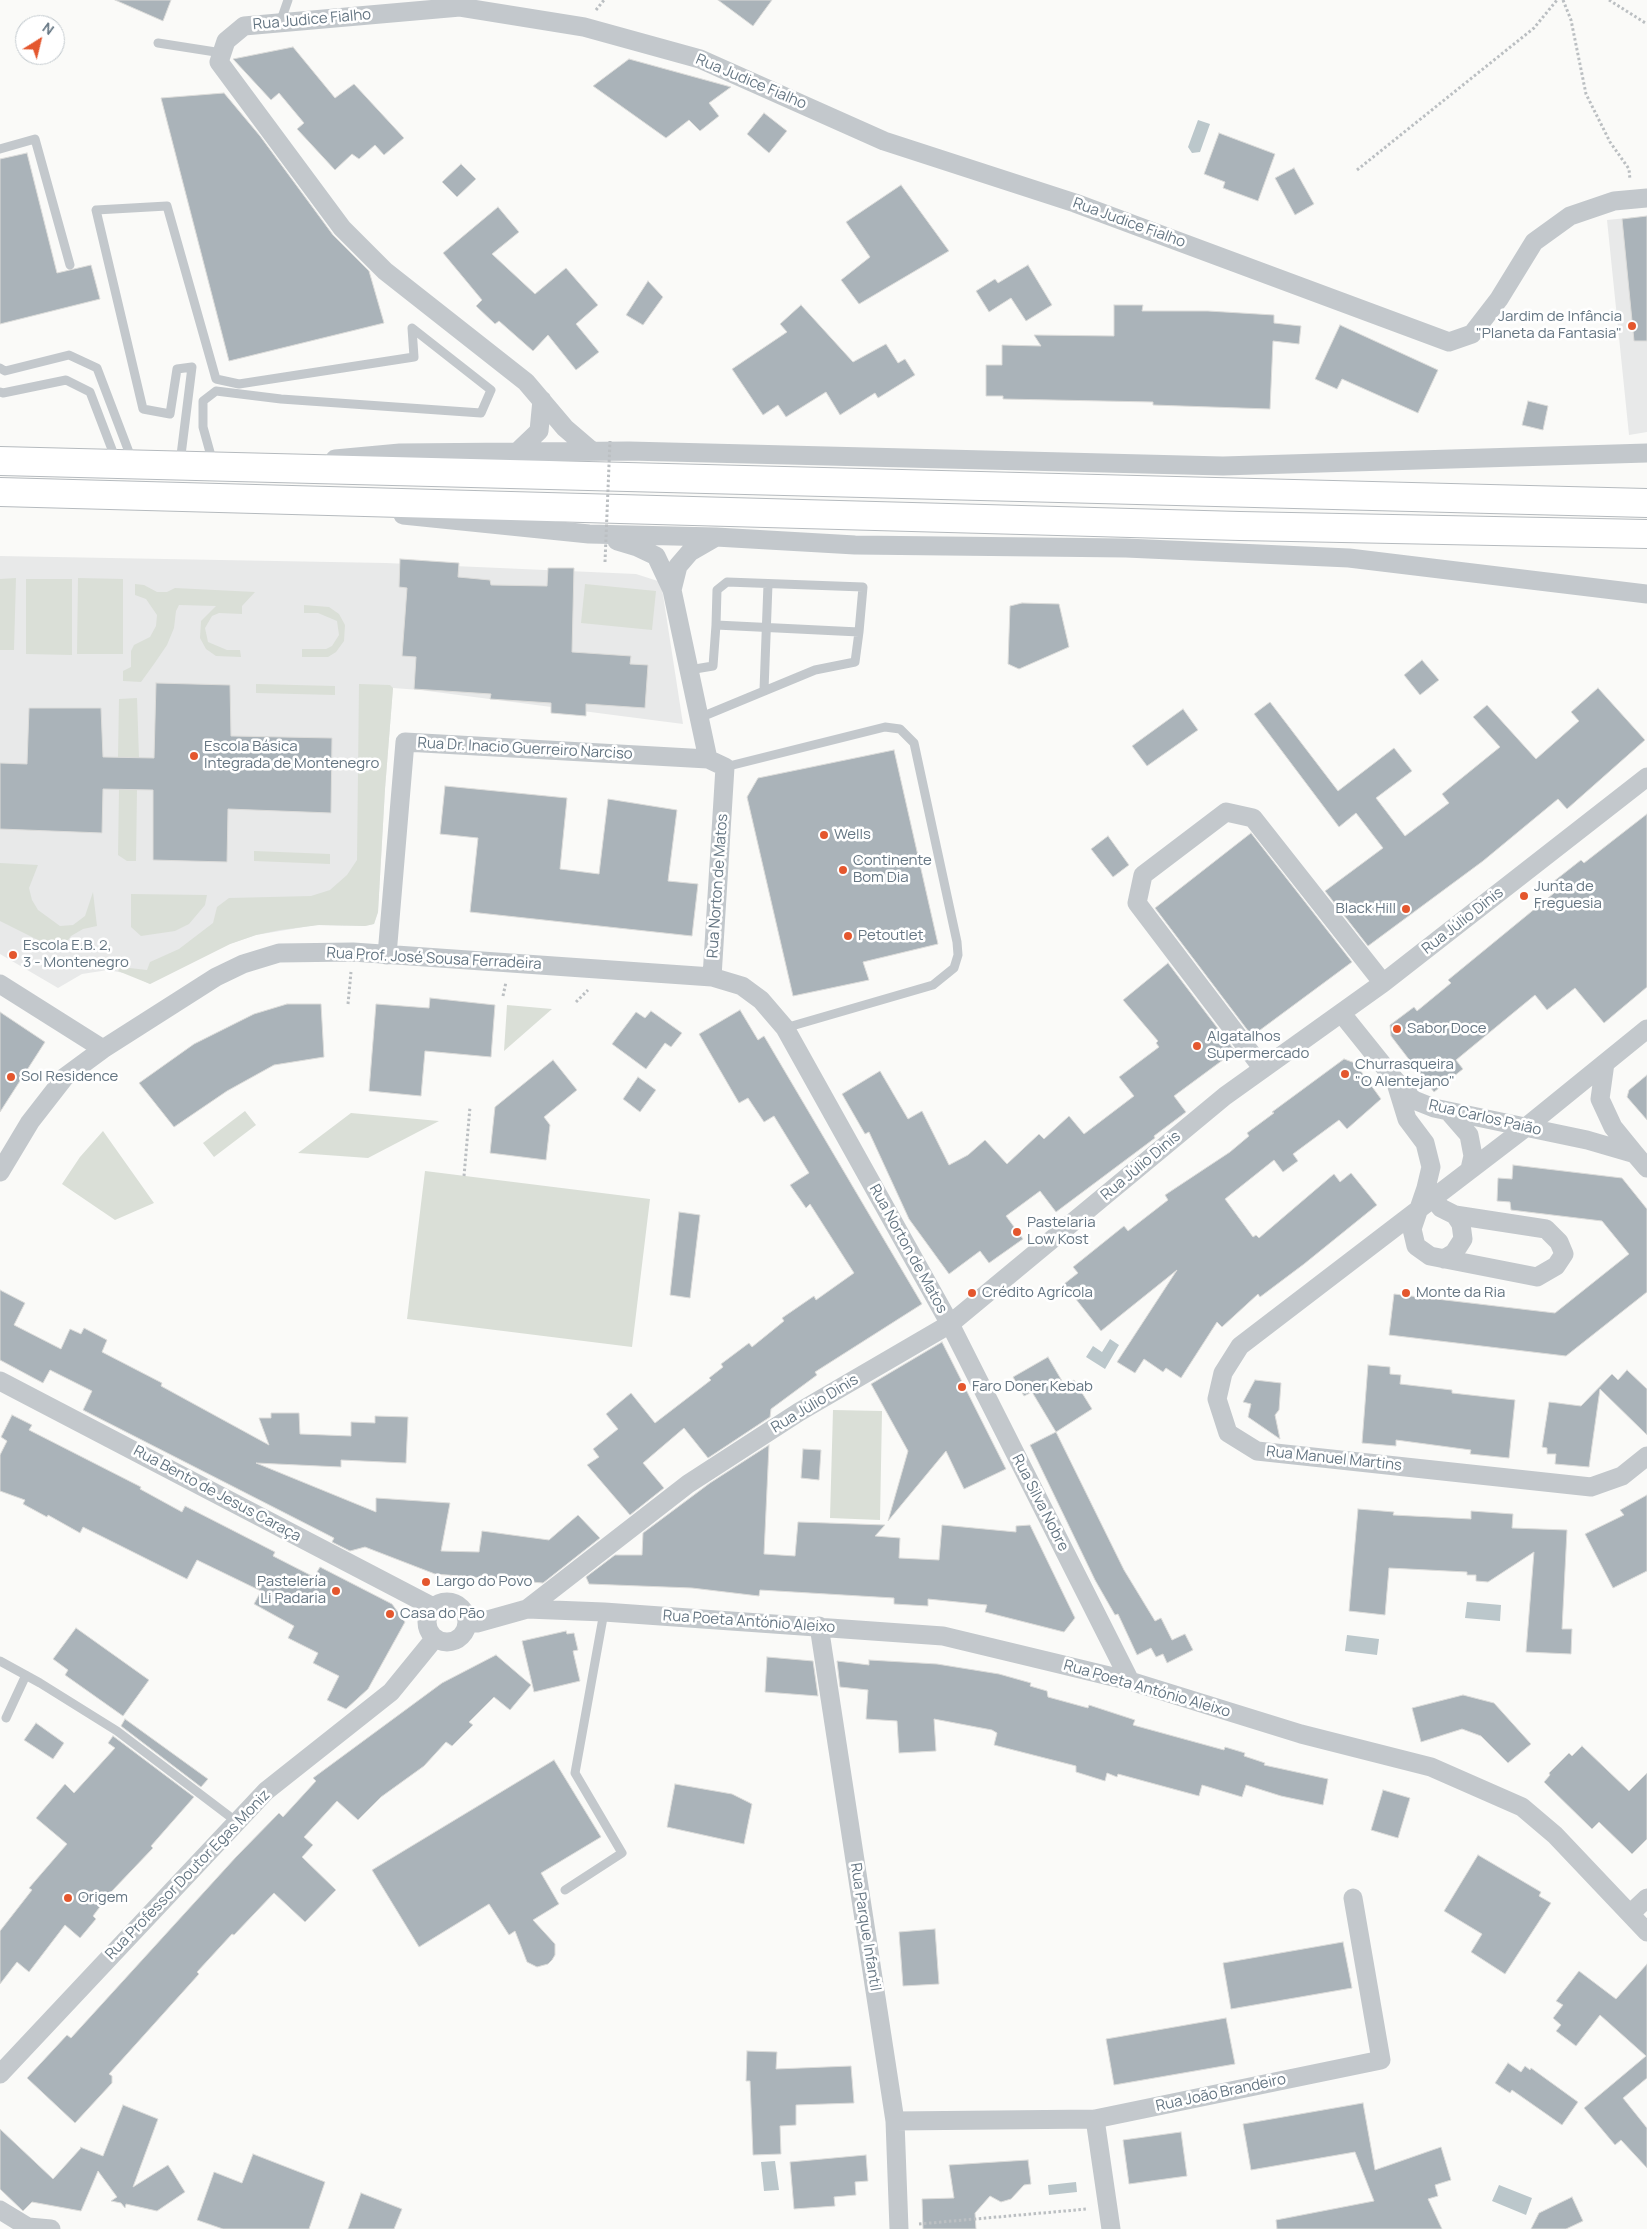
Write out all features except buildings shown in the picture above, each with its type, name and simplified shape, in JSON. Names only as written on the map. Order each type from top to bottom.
[{"type":"main road","points":[[0,462],[1647,503]]},
{"type":"main road","points":[[0,492],[1240,526],[1647,534]]},
{"type":"street","name":"Rua Judice Fialho","points":[[222,53],[226,41],[244,26],[460,7],[584,27],[700,58],[884,141],[1075,203],[1449,342],[1472,334],[1499,298],[1534,242],[1570,216],[1614,202],[1639,199]]},
{"type":"street","points":[[222,53],[219,62],[236,87],[342,228],[385,271],[526,382],[565,428],[592,452]]},
{"type":"street","points":[[517,452],[539,431],[542,400]]},
{"type":"street","points":[[225,468],[400,453],[592,452],[1223,466],[1647,454]]},
{"type":"street","points":[[240,498],[589,534],[716,537],[855,545],[1126,548],[1349,558],[1647,594]]},
{"type":"street","points":[[589,534],[637,547],[656,556],[672,590],[708,759],[726,768]]},
{"type":"street","points":[[672,590],[678,566],[690,552],[716,537]]},
{"type":"street","name":"Rua Dr. Inacio Guerreiro Narciso","points":[[387,955],[405,742],[708,759]]},
{"type":"street","name":"Rua Norton de Matos","points":[[726,768],[712,977],[742,986],[761,1000],[785,1028],[950,1324]]},
{"type":"street","name":"Rua Júlio Dinis","points":[[527,1609],[688,1484],[799,1412],[950,1324],[1225,1096],[1342,1014],[1647,777]]},
{"type":"street","points":[[1263,1069],[1137,903],[1143,875],[1226,812],[1253,818],[1383,983]]},
{"type":"street","name":"Rua Prof. José Sousa Ferradeira","points":[[0,1172],[30,1122],[64,1077],[103,1049],[216,977],[243,964],[279,952],[353,952],[712,977]]},
{"type":"street","points":[[0,984],[103,1049]]},
{"type":"street","name":"Rua Carlos Paião","points":[[1342,1014],[1395,1080],[1414,1100],[1449,1112],[1587,1140],[1641,1161]]},
{"type":"street","name":"Rua Manuel Martins","points":[[1647,1029],[1525,1128],[1240,1346],[1224,1373],[1217,1399],[1228,1433],[1257,1451],[1591,1487],[1622,1476],[1647,1456]]},
{"type":"street","name":"Rua Carlos Paião","points":[[1605,1063],[1600,1098],[1613,1127],[1641,1161]]},
{"type":"street","points":[[1395,1080],[1407,1118],[1425,1143],[1431,1167],[1412,1230],[1416,1246],[1430,1256],[1537,1277],[1556,1266],[1564,1254],[1559,1242],[1546,1229],[1455,1215],[1441,1208],[1433,1198]]},
{"type":"street","points":[[1449,1112],[1469,1135],[1473,1156],[1470,1170]]},
{"type":"street","points":[[1444,1259],[1454,1252],[1463,1239],[1461,1224],[1455,1215]]},
{"type":"street","name":"Rua Silva Nobre","points":[[950,1324],[1130,1681]]},
{"type":"street","name":"Rua Bento de Jesus Caraça","points":[[0,1381],[433,1607]]},
{"type":"street","points":[[445,1602],[452,1602],[464,1610],[468,1623],[463,1634],[453,1642],[447,1642],[435,1638],[428,1627],[427,1620],[433,1607],[445,1602]]},
{"type":"street","points":[[468,1623],[477,1623],[527,1609]]},
{"type":"street","name":"Rua Poeta António Aleixo","points":[[527,1609],[604,1612],[943,1636],[1130,1681],[1300,1734],[1431,1767],[1522,1807],[1555,1835],[1647,1932]]},
{"type":"street","name":"Rua Parque Infantil","points":[[819,1626],[895,2121],[899,2227]]},
{"type":"street","name":"Rua Professor Doutor Egas Moniz","points":[[0,2074],[7,2054],[266,1791],[391,1692],[435,1638]]},
{"type":"street","name":"Rua João Brandeiro","points":[[895,2121],[1095,2118],[1381,2060],[1353,1898]]},
{"type":"street","points":[[1630,1914],[1647,1898]]},
{"type":"street","points":[[1095,2118],[1111,2229]]},
{"type":"street","points":[[0,2210],[28,2227],[51,2229]]},
{"type":"lane","points":[[280,23],[288,0]]},
{"type":"lane","points":[[158,43],[222,53]]},
{"type":"lane","points":[[0,149],[35,139],[70,265]]},
{"type":"lane","points":[[180,466],[192,367],[177,369],[170,414],[143,409],[96,210],[167,206],[216,379],[239,384],[414,357],[412,328],[491,390],[482,413],[281,399],[216,391],[202,401],[206,444],[225,468]]},
{"type":"lane","points":[[0,368],[5,371],[69,355],[97,368],[126,465]]},
{"type":"lane","points":[[0,392],[3,393],[66,380],[90,392],[126,465]]},
{"type":"lane","points":[[689,670],[713,666],[717,590],[727,582],[863,587],[856,662],[815,670],[699,718]]},
{"type":"lane","points":[[764,690],[768,584]]},
{"type":"lane","points":[[716,624],[859,632]]},
{"type":"lane","points":[[726,768],[885,727],[900,730],[914,743],[957,942],[958,956],[954,968],[933,985],[785,1028]]},
{"type":"lane","points":[[565,1890],[622,1853],[575,1773],[604,1612]]},
{"type":"lane","points":[[0,1661],[117,1731],[237,1822]]},
{"type":"lane","points":[[6,1718],[26,1675]]},
{"type":"path","points":[[1358,170],[1534,28],[1557,0]]},
{"type":"path","points":[[1563,0],[1571,20],[1586,94],[1610,142],[1628,169],[1639,199]]},
{"type":"path","points":[[1609,0],[1647,24]]},
{"type":"path","points":[[604,562],[610,441]]},
{"type":"path","points":[[348,1004],[353,952]]},
{"type":"path","points":[[464,1176],[470,1107]]},
{"type":"path","points":[[899,2227],[1108,2208]]},
{"type":"shaded area","points":[[1198,120],[1210,124],[1200,152],[1192,153],[1188,147]]},
{"type":"shaded area","name":"Jardim de Infância \"Planeta da Fantasia\"","points":[[1647,216],[1647,432],[1629,435],[1607,220]]},
{"type":"shaded area","name":"Escola Básica Integrada de Montenegro","points":[[0,556],[386,563],[636,574],[661,582],[683,724],[393,688],[378,912],[374,924],[365,926],[316,925],[256,935],[230,944],[150,984],[129,974],[108,970],[82,974],[58,988],[0,954]]},
{"type":"shaded area","points":[[16,578],[14,650],[0,650],[0,579]]},
{"type":"shaded area","points":[[78,578],[123,579],[123,654],[77,654]]},
{"type":"shaded area","points":[[26,579],[72,579],[72,655],[26,654]]},
{"type":"shaded area","points":[[135,584],[144,585],[157,592],[167,592],[175,588],[255,592],[242,606],[242,614],[219,613],[212,616],[205,628],[208,642],[227,650],[240,650],[241,657],[216,656],[206,649],[200,638],[201,621],[216,606],[179,605],[176,611],[174,628],[167,645],[141,682],[123,681],[123,671],[131,667],[131,651],[134,645],[150,637],[156,626],[157,615],[146,599],[135,595]]},
{"type":"shaded area","points":[[585,584],[656,591],[652,630],[581,623]]},
{"type":"shaded area","points":[[304,605],[329,607],[339,614],[345,625],[344,641],[336,652],[328,657],[302,657],[302,649],[326,649],[332,646],[339,635],[337,621],[318,613],[304,613]]},
{"type":"shaded area","points":[[256,684],[335,686],[335,695],[256,693]]},
{"type":"shaded area","points":[[359,684],[390,685],[393,688],[378,912],[374,924],[365,926],[319,925],[256,935],[230,944],[150,984],[118,971],[121,967],[147,970],[150,962],[179,949],[213,923],[217,907],[229,898],[311,896],[330,890],[347,875],[357,860]]},
{"type":"shaded area","points":[[137,698],[139,758],[118,757],[119,699]]},
{"type":"shaded area","points":[[119,789],[137,790],[136,861],[127,861],[118,855]]},
{"type":"shaded area","points":[[254,851],[330,854],[330,864],[254,861]]},
{"type":"shaded area","points":[[0,863],[38,865],[29,888],[32,900],[38,910],[60,926],[73,925],[85,916],[93,892],[97,926],[83,929],[71,936],[60,951],[0,921]]},
{"type":"shaded area","points":[[131,894],[207,895],[205,905],[189,924],[175,931],[141,936],[131,927]]},
{"type":"shaded area","points":[[507,1005],[552,1009],[504,1051]]},
{"type":"shaded area","points":[[245,1111],[256,1125],[214,1157],[203,1143]]},
{"type":"shaded area","points":[[351,1113],[439,1121],[368,1158],[298,1153]]},
{"type":"shaded area","points":[[103,1131],[154,1203],[115,1220],[62,1184],[80,1157]]},
{"type":"shaded area","points":[[425,1171],[650,1199],[632,1347],[407,1319]]},
{"type":"shaded area","points":[[1110,1339],[1119,1345],[1105,1369],[1086,1357],[1093,1346],[1102,1352]]},
{"type":"shaded area","points":[[833,1410],[882,1411],[880,1520],[830,1518]]},
{"type":"shaded area","points":[[1467,1602],[1501,1605],[1500,1621],[1465,1618]]},
{"type":"shaded area","points":[[1347,1635],[1379,1639],[1377,1655],[1345,1651]]},
{"type":"shaded area","points":[[775,2161],[779,2190],[764,2191],[761,2162]]},
{"type":"shaded area","points":[[1076,2182],[1077,2192],[1049,2195],[1048,2185]]},
{"type":"shaded area","points":[[1499,2185],[1532,2198],[1526,2215],[1492,2201]]},
{"type":"place","name":"Jardim de Infância \"Planeta da Fantasia\"","points":[[1632,326]]},
{"type":"place","name":"Escola Básica Integrada de Montenegro","points":[[194,756]]},
{"type":"place","name":"Wells","points":[[824,835]]},
{"type":"place","name":"Continente Bom Dia","points":[[843,870]]},
{"type":"place","name":"Junta de Freguesia","points":[[1524,896]]},
{"type":"place","name":"Black Hill","points":[[1406,909]]},
{"type":"place","name":"Petoutlet","points":[[848,936]]},
{"type":"place","name":"Escola E.B. 2, 3 - Montenegro","points":[[13,955]]},
{"type":"place","name":"Sabor Doce","points":[[1397,1029]]},
{"type":"place","name":"Algatalhos Supermercado","points":[[1197,1046]]},
{"type":"place","name":"Churrasqueira \"O Alentejano\"","points":[[1345,1074]]},
{"type":"place","name":"Sol Residence","points":[[11,1077]]},
{"type":"place","name":"Pastelaria Low Kost","points":[[1017,1232]]},
{"type":"place","name":"Crédito Agrícola","points":[[972,1293]]},
{"type":"place","name":"Monte da Ria","points":[[1406,1293]]},
{"type":"place","name":"Faro Doner Kebab","points":[[962,1387]]},
{"type":"place","name":"Largo do Povo","points":[[426,1582]]},
{"type":"place","name":"Pastelería Li Padaria","points":[[336,1591]]},
{"type":"place","name":"Casa do Pão","points":[[390,1614]]},
{"type":"place","name":"Origem","points":[[68,1898]]}]
